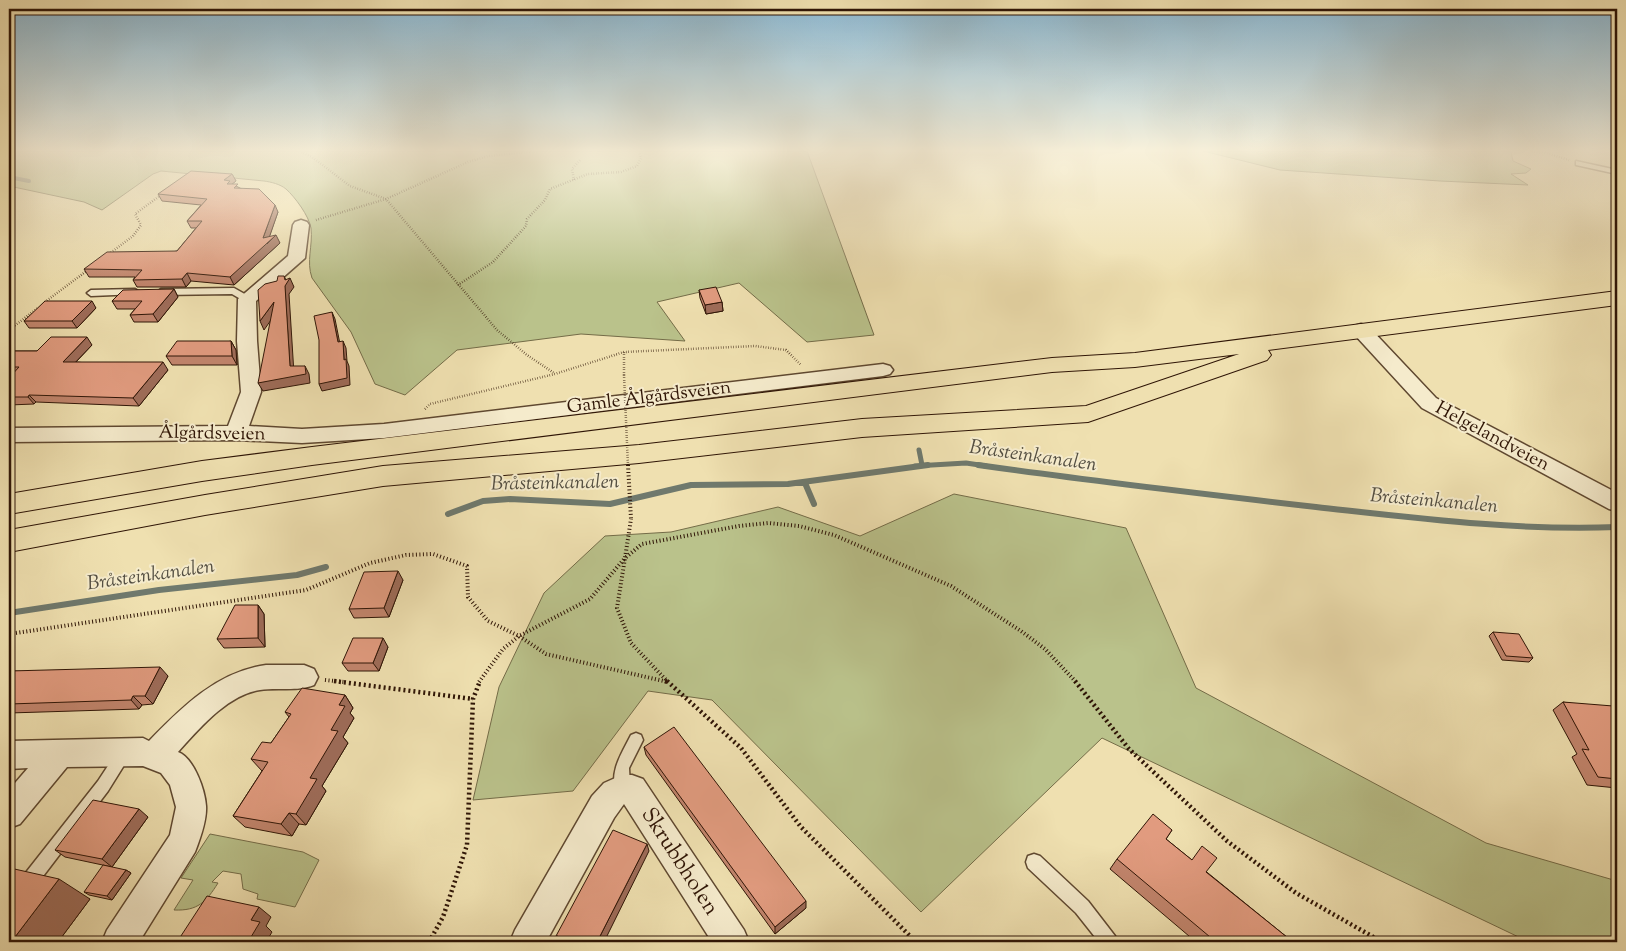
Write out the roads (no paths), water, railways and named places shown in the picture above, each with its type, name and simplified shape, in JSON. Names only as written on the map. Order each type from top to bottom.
[{"type":"highway","points":[[9,504],[192,472],[312,456],[1052,365],[1134,360],[1617,298]]},
{"type":"highway","points":[[9,541],[205,505],[383,476],[640,454],[862,428],[1088,414],[1318,335]]},
{"type":"street","points":[[236,433],[251,392],[247,341],[247,299],[296,258],[307,222]]},
{"type":"street","name":"Helgelandveien","points":[[1361,330],[1429,404],[1617,503]]},
{"type":"street","name":"Gamle Ålgårdsveien","points":[[418,420],[883,370]]},
{"type":"street","name":"Ålgårdsveien","points":[[9,435],[236,433],[302,436],[384,431],[418,420]]},
{"type":"street","points":[[141,753],[195,716],[231,688],[261,678],[276,676],[304,677]]},
{"type":"street","points":[[9,813],[60,753]]},
{"type":"street","points":[[9,755],[141,753],[171,763],[184,779],[191,807],[184,841],[119,942]]},
{"type":"street","points":[[527,942],[603,807],[613,792],[622,788]]},
{"type":"street","name":"Skrubbholen","points":[[622,788],[632,789],[732,942]]},
{"type":"lane","points":[[91,293],[234,291],[247,299]]},
{"type":"lane","points":[[622,788],[622,767],[636,740]]},
{"type":"lane","points":[[9,907],[103,786],[141,753]]},
{"type":"lane","points":[[1034,862],[1082,907],[1109,942]]},
{"type":"waterway","points":[[919,450],[922,465]]},
{"type":"waterway","name":"Bråsteinkanalen","points":[[925,465],[966,463],[986,466]]},
{"type":"waterway","name":"Bråsteinkanalen","points":[[448,514],[483,501],[510,499],[610,504],[691,485],[788,484],[925,465]]},
{"type":"waterway","name":"Bråsteinkanalen","points":[[915,466],[925,465]]},
{"type":"waterway","name":"Bråsteinkanalen","points":[[978,465],[1189,492],[1429,519],[1541,527],[1617,527]]},
{"type":"waterway","points":[[805,483],[814,504]]},
{"type":"waterway","name":"Bråsteinkanalen","points":[[9,613],[159,590],[297,575],[326,567]]}]
